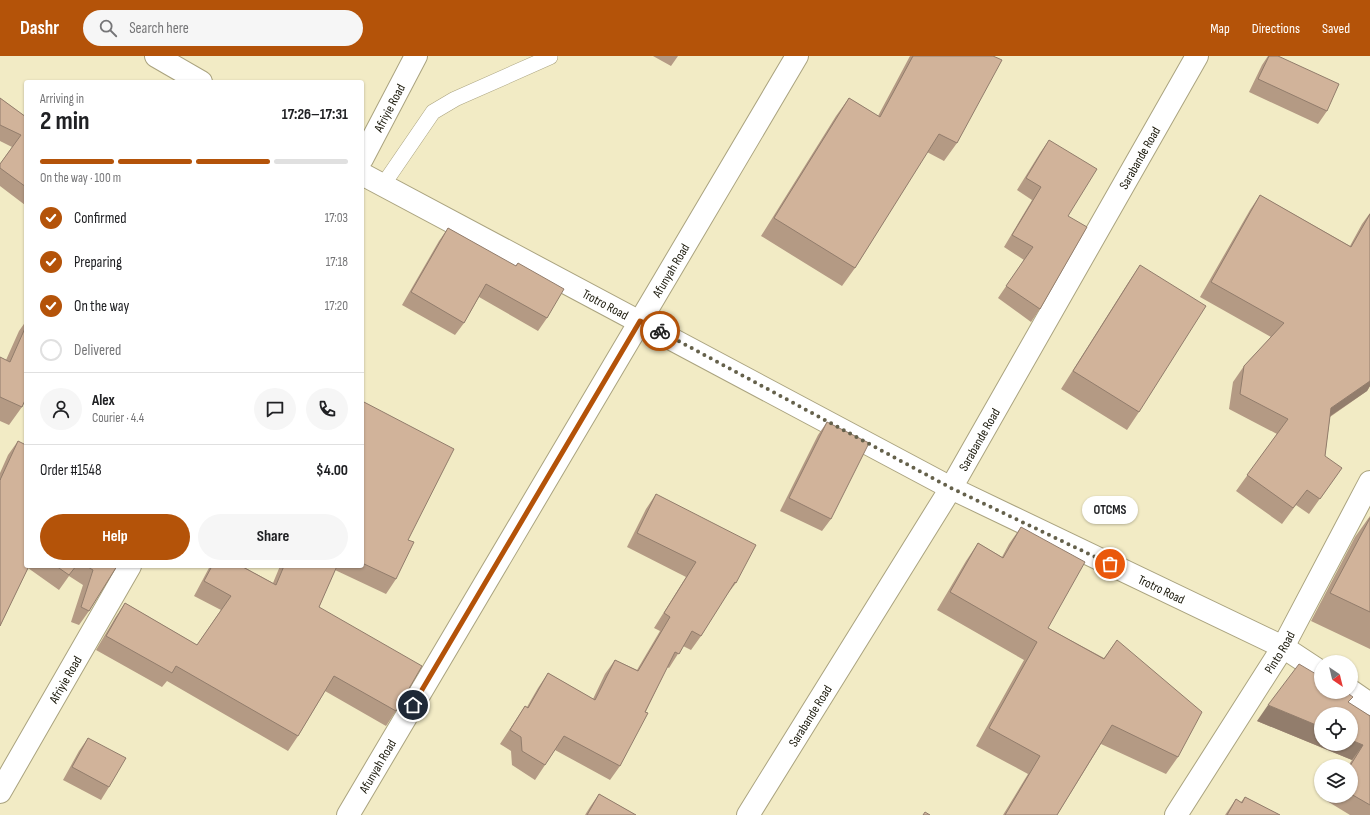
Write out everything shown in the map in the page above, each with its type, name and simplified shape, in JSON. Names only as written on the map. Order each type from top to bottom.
[{"type":"street","points":[[156,56],[198,80]]},
{"type":"street","name":"Afriyie Road","points":[[364,155],[416,56]]},
{"type":"street","name":"Afunyah Road","points":[[348,815],[797,56]]},
{"type":"street","name":"Sarabande Road","points":[[748,815],[951,488],[1197,56]]},
{"type":"street","name":"Trotro Road","points":[[364,175],[951,488],[1283,647],[1314,667]]},
{"type":"street","name":"Pinto Road","points":[[1176,815],[1283,647],[1370,482]]},
{"type":"street","name":"Afriyie Road","points":[[0,792],[129,568]]},
{"type":"street","points":[[1358,696],[1370,704]]},
{"type":"lane","points":[[383,185],[433,112],[454,99],[550,57]]},
{"type":"building","points":[[913,56],[993,56],[1002,60],[957,143],[939,134],[855,268],[774,218],[849,98],[880,117]]},
{"type":"building","points":[[1269,56],[1278,56],[1339,84],[1327,111],[1258,79]]},
{"type":"building","points":[[0,98],[24,116],[24,186],[0,168],[0,164],[21,135],[0,125]]},
{"type":"building","points":[[1049,140],[1097,169],[1068,216],[1087,227],[1040,309],[1006,286],[1033,247],[1012,235],[1041,187],[1026,178]]},
{"type":"building","points":[[1260,195],[1351,247],[1370,214],[1370,381],[1331,408],[1325,456],[1342,468],[1320,499],[1307,490],[1293,508],[1247,475],[1288,419],[1240,394],[1244,366],[1284,323],[1211,282]]},
{"type":"building","points":[[448,228],[516,266],[518,263],[564,289],[547,318],[486,284],[464,323],[411,292]]},
{"type":"building","points":[[1140,265],[1206,306],[1139,412],[1073,371]]},
{"type":"building","points":[[24,330],[24,402],[22,407],[0,397],[0,357],[10,362]]},
{"type":"building","points":[[364,402],[454,449],[408,540],[414,542],[396,579],[364,564]]},
{"type":"building","points":[[827,422],[869,443],[831,519],[789,498]]},
{"type":"building","points":[[18,441],[24,444],[24,568],[28,568],[0,626],[0,480]]},
{"type":"building","points":[[656,494],[756,545],[736,583],[735,582],[701,636],[692,631],[679,654],[675,652],[645,712],[648,713],[620,766],[564,736],[545,765],[522,751],[521,737],[510,730],[525,706],[528,708],[548,673],[595,700],[615,660],[638,671],[670,617],[664,613],[696,562],[637,533]]},
{"type":"building","points":[[1370,518],[1370,612],[1330,593]]},
{"type":"building","points":[[1021,527],[1085,562],[1048,628],[1104,659],[1117,640],[1202,712],[1178,757],[1112,725],[1057,815],[1005,815],[1040,756],[989,728],[1037,642],[950,592],[978,543],[1003,558]]},
{"type":"building","points":[[59,568],[74,568],[69,575]]},
{"type":"building","points":[[90,568],[116,568],[89,611],[81,607],[93,570]]},
{"type":"building","points":[[211,568],[245,568],[276,585],[283,568],[336,568],[319,607],[422,666],[396,711],[334,676],[298,736],[176,666],[172,673],[106,636],[125,603],[197,645],[231,596],[204,581]]},
{"type":"building","points":[[1299,664],[1314,673],[1314,699],[1351,699],[1348,702],[1356,707],[1314,707],[1314,724],[1268,705]]},
{"type":"building","points":[[1358,708],[1370,716],[1370,805],[1358,798],[1358,759],[1354,759],[1363,745],[1358,743]]},
{"type":"building","points":[[88,738],[126,758],[109,787],[72,767]]},
{"type":"building","points":[[599,794],[636,815],[587,815]]},
{"type":"building","points":[[1245,797],[1280,815],[1227,815],[1236,799],[1242,803]]},
{"type":"building","points":[[925,812],[930,815],[923,815]]},
{"type":"way so far","points":[[660,331],[951,488],[1110,564]]},
{"type":"place","name":"OTCMS","points":[[1110,564]]},
{"type":"route","points":[[413,705],[640,321],[660,331]]}]
